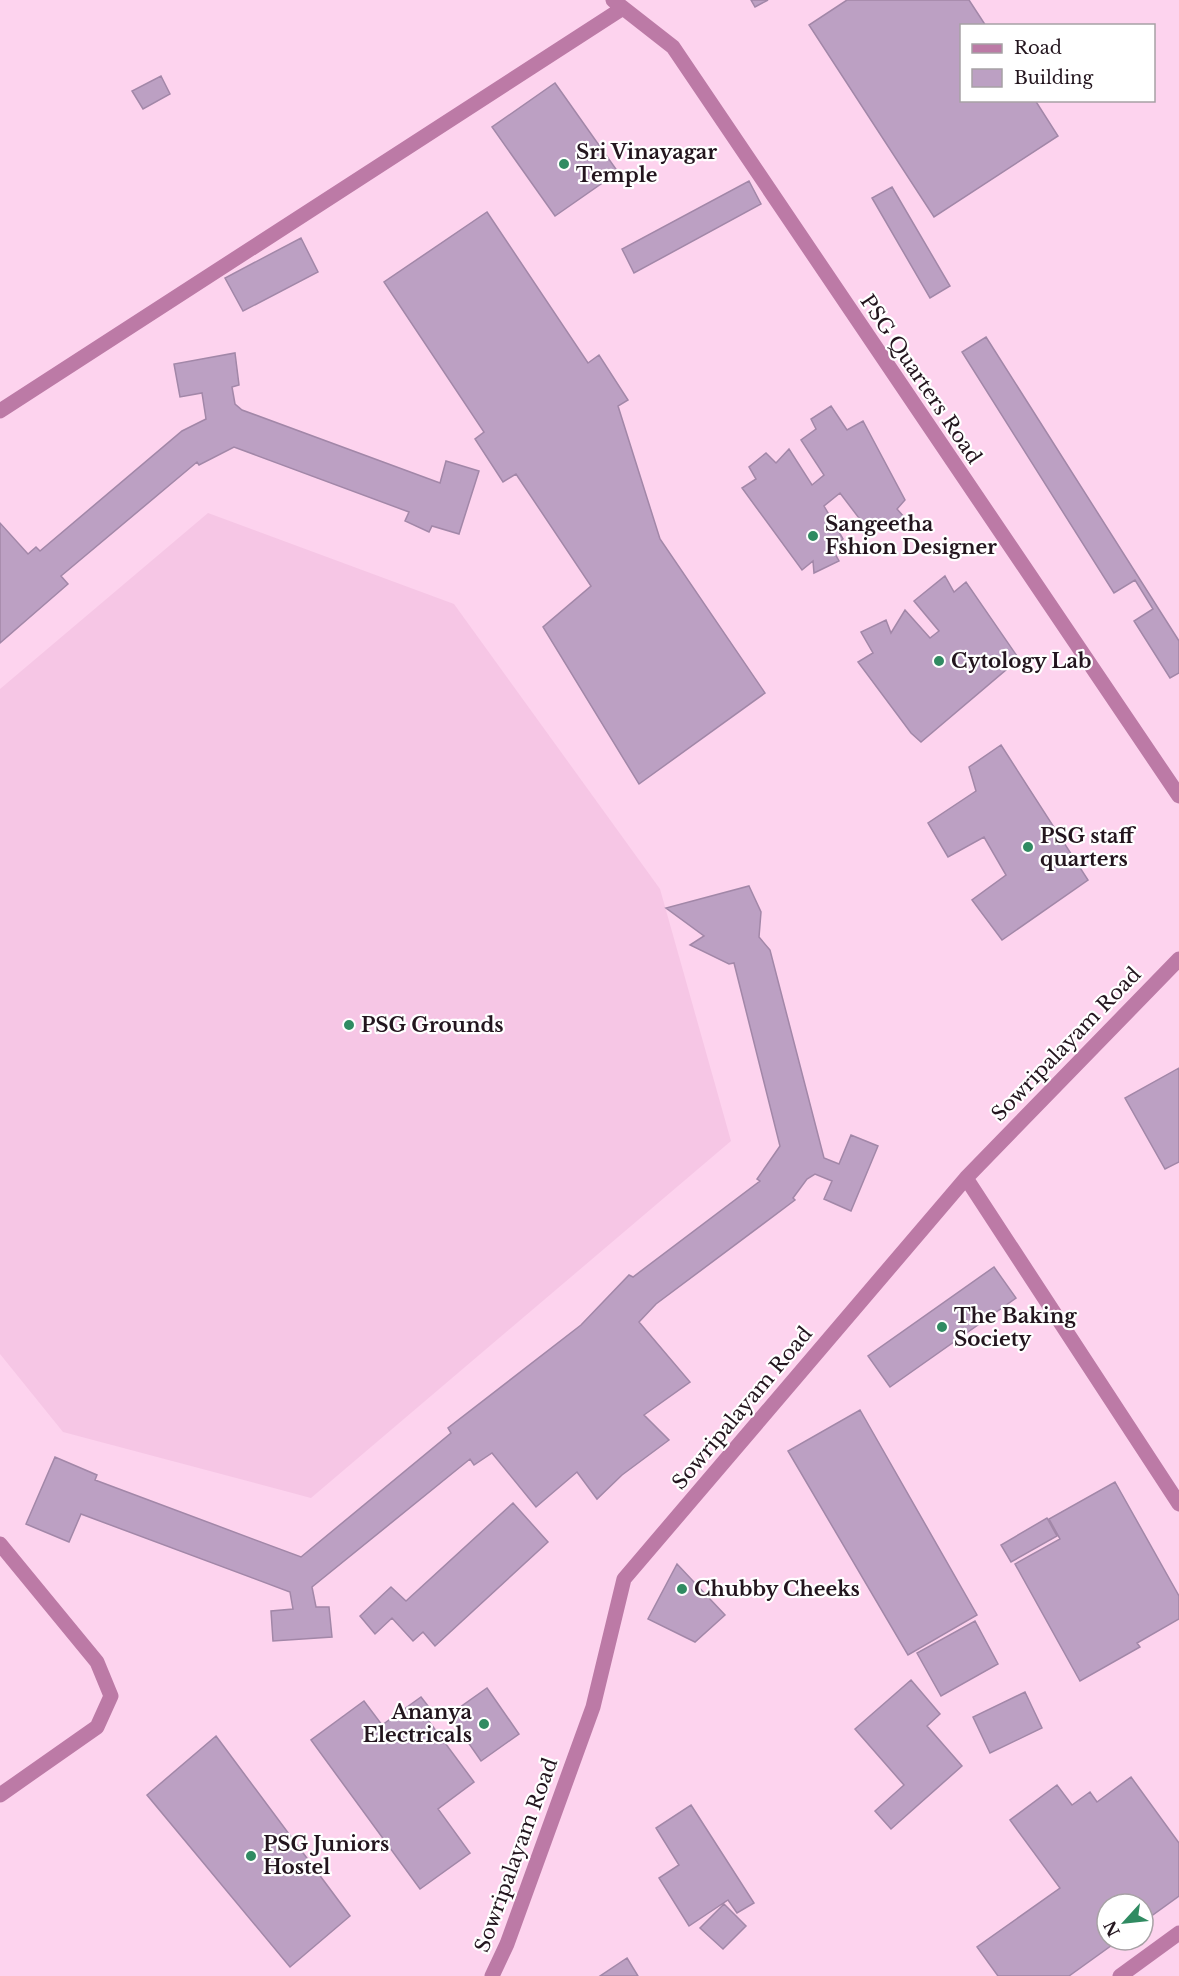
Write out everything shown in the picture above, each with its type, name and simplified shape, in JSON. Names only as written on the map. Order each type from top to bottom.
[{"type":"street","points":[[0,411],[618,4]]},
{"type":"street","name":"PSG Quarters Road","points":[[618,4],[673,47],[1179,796]]},
{"type":"street","name":"Sowripalayam Road","points":[[492,1976],[507,1944],[593,1707],[624,1579],[966,1178],[1179,959]]},
{"type":"street","points":[[966,1178],[1179,1504]]},
{"type":"street","points":[[0,1544],[97,1662],[111,1696],[97,1727],[0,1795]]},
{"type":"street","points":[[1120,1976],[1179,1933]]},
{"type":"shaded area","name":"PSG Grounds","points":[[208,513],[454,604],[660,889],[731,1141],[311,1498],[63,1432],[0,1354],[0,689]]},
{"type":"building","points":[[751,0],[768,0],[755,7]]},
{"type":"building","points":[[847,0],[969,0],[985,24],[960,24],[960,102],[1036,102],[1058,136],[934,217],[809,25]]},
{"type":"building","points":[[161,76],[170,94],[143,109],[132,91]]},
{"type":"building","points":[[555,83],[618,172],[555,216],[492,127]]},
{"type":"building","points":[[749,181],[761,204],[634,273],[622,249]]},
{"type":"building","points":[[892,187],[950,286],[930,298],[872,198]]},
{"type":"building","points":[[487,212],[588,363],[599,355],[628,400],[618,406],[660,539],[765,693],[639,784],[543,627],[591,586],[516,474],[503,482],[475,439],[484,432],[384,282]]},
{"type":"building","points":[[301,238],[318,272],[243,311],[225,278]]},
{"type":"building","points":[[986,337],[1179,641],[1179,673],[1170,678],[1134,621],[1153,609],[1135,580],[1114,593],[962,352]]},
{"type":"building","points":[[235,353],[239,385],[232,387],[235,404],[242,410],[440,483],[446,461],[479,471],[459,534],[432,526],[429,532],[405,521],[409,512],[234,447],[199,465],[197,462],[61,576],[68,584],[0,643],[0,523],[28,554],[36,547],[40,551],[182,431],[206,419],[202,393],[180,397],[174,364]]},
{"type":"building","points":[[831,406],[847,430],[863,421],[905,500],[897,509],[904,517],[884,532],[877,523],[868,530],[840,493],[824,506],[843,539],[833,550],[839,561],[814,573],[813,561],[802,570],[742,488],[756,479],[749,467],[766,453],[776,463],[789,449],[812,485],[824,475],[801,440],[816,429],[811,419]]},
{"type":"building","name":"Cytology Lab","points":[[945,576],[954,592],[966,582],[1019,659],[921,742],[911,733],[858,662],[873,653],[861,632],[886,620],[891,633],[905,610],[930,638],[939,631],[914,601]]},
{"type":"building","name":"PSG staff quarters","points":[[1001,745],[1088,880],[1002,940],[972,900],[1006,875],[984,837],[948,857],[928,823],[976,791],[969,767]]},
{"type":"building","points":[[749,886],[761,912],[759,937],[770,950],[824,1158],[839,1164],[851,1135],[878,1146],[851,1211],[824,1199],[832,1181],[815,1174],[807,1179],[793,1198],[795,1200],[656,1304],[639,1322],[690,1382],[644,1415],[669,1440],[622,1475],[597,1499],[577,1472],[536,1507],[492,1453],[474,1465],[470,1459],[312,1587],[316,1607],[329,1607],[332,1637],[273,1641],[271,1611],[293,1609],[290,1592],[81,1514],[69,1542],[26,1524],[55,1457],[97,1475],[95,1480],[301,1557],[451,1433],[448,1428],[581,1325],[629,1275],[633,1277],[760,1181],[757,1179],[780,1146],[734,963],[729,964],[690,945],[704,936],[666,908]]},
{"type":"building","points":[[1179,1068],[1179,1162],[1165,1169],[1125,1098]]},
{"type":"building","name":"The Baking Society","points":[[994,1267],[1016,1298],[890,1387],[868,1356]]},
{"type":"building","points":[[860,1410],[977,1615],[908,1655],[788,1451]]},
{"type":"building","points":[[1115,1482],[1179,1596],[1179,1619],[1137,1643],[1140,1647],[1080,1681],[1015,1564],[1060,1539],[1049,1519]]},
{"type":"building","points":[[513,1503],[548,1542],[435,1646],[423,1632],[413,1641],[392,1618],[375,1634],[360,1616],[391,1587],[406,1601]]},
{"type":"building","points":[[1047,1518],[1057,1536],[1011,1562],[1001,1545]]},
{"type":"building","name":"Chubby Cheeks","points":[[677,1564],[725,1615],[695,1642],[648,1619]]},
{"type":"building","points":[[975,1621],[998,1664],[941,1696],[917,1653]]},
{"type":"building","points":[[911,1680],[940,1714],[927,1726],[962,1766],[891,1829],[875,1811],[904,1785],[855,1729]]},
{"type":"building","name":"Ananya Electricals","points":[[487,1688],[519,1734],[481,1761],[449,1715]]},
{"type":"building","points":[[1025,1692],[1042,1728],[990,1753],[973,1717]]},
{"type":"building","points":[[421,1697],[432,1711],[425,1716],[474,1782],[438,1809],[470,1853],[420,1889],[311,1740],[364,1701],[382,1725]]},
{"type":"building","name":"PSG Juniors Hostel","points":[[216,1736],[350,1916],[290,1967],[147,1795]]},
{"type":"building","points":[[1131,1777],[1179,1843],[1179,1896],[1155,1913],[1155,1892],[1095,1892],[1095,1952],[1102,1952],[1069,1976],[998,1976],[977,1947],[1060,1888],[1010,1820],[1057,1785],[1072,1805],[1090,1792],[1097,1802]]},
{"type":"building","points":[[691,1805],[754,1903],[737,1913],[728,1900],[689,1926],[659,1878],[679,1865],[656,1828]]},
{"type":"building","points":[[724,1904],[746,1926],[723,1949],[700,1928]]},
{"type":"building","points":[[627,1958],[638,1976],[600,1976]]},
{"type":"place","name":"Sri Vinayagar Temple","points":[[564,164]]},
{"type":"place","name":"Sangeetha Fshion Designer","points":[[813,536]]},
{"type":"place","name":"Cytology Lab","points":[[939,661]]},
{"type":"place","name":"PSG staff quarters","points":[[1028,847]]},
{"type":"place","name":"PSG Grounds","points":[[349,1025]]},
{"type":"place","name":"The Baking Society","points":[[942,1327]]},
{"type":"place","name":"Chubby Cheeks","points":[[682,1589]]},
{"type":"place","name":"Ananya Electricals","points":[[484,1724]]},
{"type":"place","name":"PSG Juniors Hostel","points":[[251,1856]]}]
